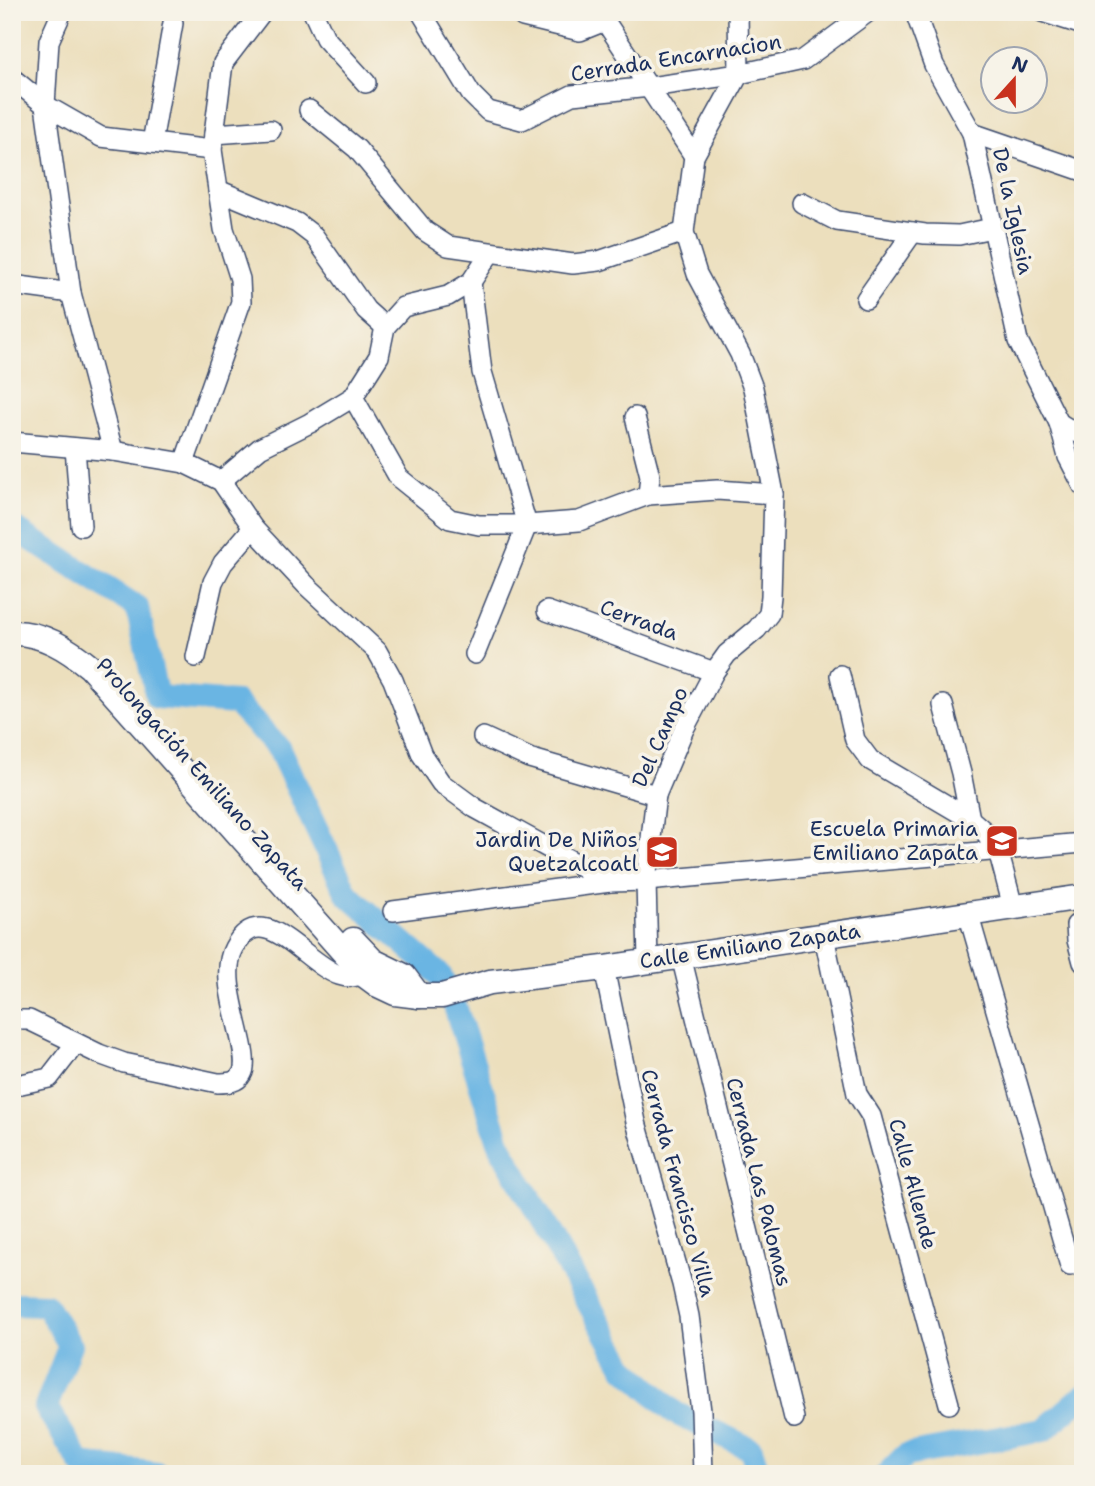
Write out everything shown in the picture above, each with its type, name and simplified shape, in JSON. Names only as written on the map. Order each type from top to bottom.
[{"type":"main road","name":"Prolongación Emiliano Zapata","points":[[12,621],[55,629],[77,639],[98,657],[275,857],[368,967]]},
{"type":"main road","name":"Prolongación Emiliano Zapata","points":[[12,633],[50,640],[70,650],[90,667],[368,967]]},
{"type":"main road","name":"Calle Emiliano Zapata","points":[[368,967],[404,976],[431,996],[490,982],[604,968],[1076,898]]},
{"type":"street","points":[[62,12],[49,41],[45,105],[71,293],[113,451]]},
{"type":"street","points":[[239,12],[244,33]]},
{"type":"street","points":[[184,463],[242,302],[240,279],[224,229],[213,142],[223,62],[262,12]]},
{"type":"street","points":[[313,12],[325,38],[366,83]]},
{"type":"street","name":"Cerrada Encarnacion","points":[[421,12],[471,94],[488,111],[522,120],[572,94],[650,87],[739,74],[803,60],[868,12]]},
{"type":"street","points":[[521,12],[523,17],[580,31],[604,17],[694,156]]},
{"type":"street","points":[[353,397],[399,478],[450,519],[479,525],[579,521],[648,495],[717,490],[774,494],[753,388],[740,354],[696,274],[684,232],[694,156],[739,74],[737,12]]},
{"type":"street","name":"De la Iglesia","points":[[915,12],[934,65],[972,133],[1018,341],[1059,423],[1068,457],[1083,486]]},
{"type":"street","points":[[1042,12],[1083,25]]},
{"type":"street","points":[[152,143],[173,23]]},
{"type":"street","points":[[12,78],[45,105],[101,137],[152,143],[213,142],[271,130]]},
{"type":"street","points":[[309,110],[357,149],[425,232],[448,246],[573,264],[599,261],[684,232]]},
{"type":"street","points":[[972,133],[1083,171]]},
{"type":"street","points":[[218,190],[297,223],[314,236],[366,310],[385,327]]},
{"type":"street","points":[[802,203],[837,221],[913,232],[959,235],[992,228]]},
{"type":"street","points":[[866,299],[913,232]]},
{"type":"street","points":[[221,481],[260,447],[310,423],[353,397],[379,356],[385,327],[403,307],[448,296],[471,282],[490,253]]},
{"type":"street","points":[[471,282],[482,372],[527,525],[475,654]]},
{"type":"street","points":[[12,285],[71,293]]},
{"type":"street","points":[[635,417],[650,476],[648,495]]},
{"type":"street","points":[[1059,423],[1074,432],[1083,433]]},
{"type":"street","points":[[12,442],[113,451],[184,463],[221,481],[253,528],[306,586],[377,651],[393,680],[422,755],[441,783],[475,808],[610,882]]},
{"type":"street","points":[[75,448],[81,526]]},
{"type":"street","name":"Del Campo","points":[[648,961],[646,881],[656,795],[684,729],[714,672],[727,654],[757,629],[769,614],[774,494]]},
{"type":"street","points":[[196,657],[213,582],[223,563],[253,528]]},
{"type":"street","name":"Cerrada","points":[[547,611],[714,672]]},
{"type":"street","points":[[840,675],[855,740],[870,760],[970,819],[985,832],[998,850],[1013,907]]},
{"type":"street","points":[[943,705],[970,819]]},
{"type":"street","points":[[483,737],[529,758],[656,795]]},
{"type":"street","points":[[393,911],[610,882],[1083,843]]},
{"type":"street","points":[[1076,898],[1080,927],[1077,940],[1083,962]]},
{"type":"street","points":[[968,913],[1070,1266]]},
{"type":"street","points":[[12,1020],[29,1020],[99,1055],[124,1063],[218,1083],[232,1083],[242,1075],[245,1062],[229,991],[232,951],[241,935],[259,928],[275,931],[340,977],[353,978],[368,967]]},
{"type":"street","name":"Calle Allende","points":[[824,936],[857,1094],[871,1116],[949,1404]]},
{"type":"street","name":"Cerrada Las Palomas","points":[[681,956],[794,1418]]},
{"type":"street","name":"Cerrada Francisco Villa","points":[[604,968],[636,1122],[689,1316],[701,1411],[703,1474]]},
{"type":"street","points":[[12,1086],[48,1078],[76,1043]]},
{"type":"waterway","points":[[12,527],[137,607],[157,697],[236,703],[279,749],[347,894],[440,975],[454,1003],[501,1148],[625,1368],[675,1413],[751,1449],[759,1474]]},
{"type":"waterway","points":[[12,1304],[46,1305],[70,1345],[46,1407],[81,1464],[157,1474]]},
{"type":"waterway","points":[[887,1474],[906,1455],[1044,1430],[1083,1396]]},
{"type":"place","name":"Escuela Primaria Emiliano Zapata","points":[[1002,841]]},
{"type":"place","name":"Jardin De Niños Quetzalcoatl","points":[[662,852]]}]
